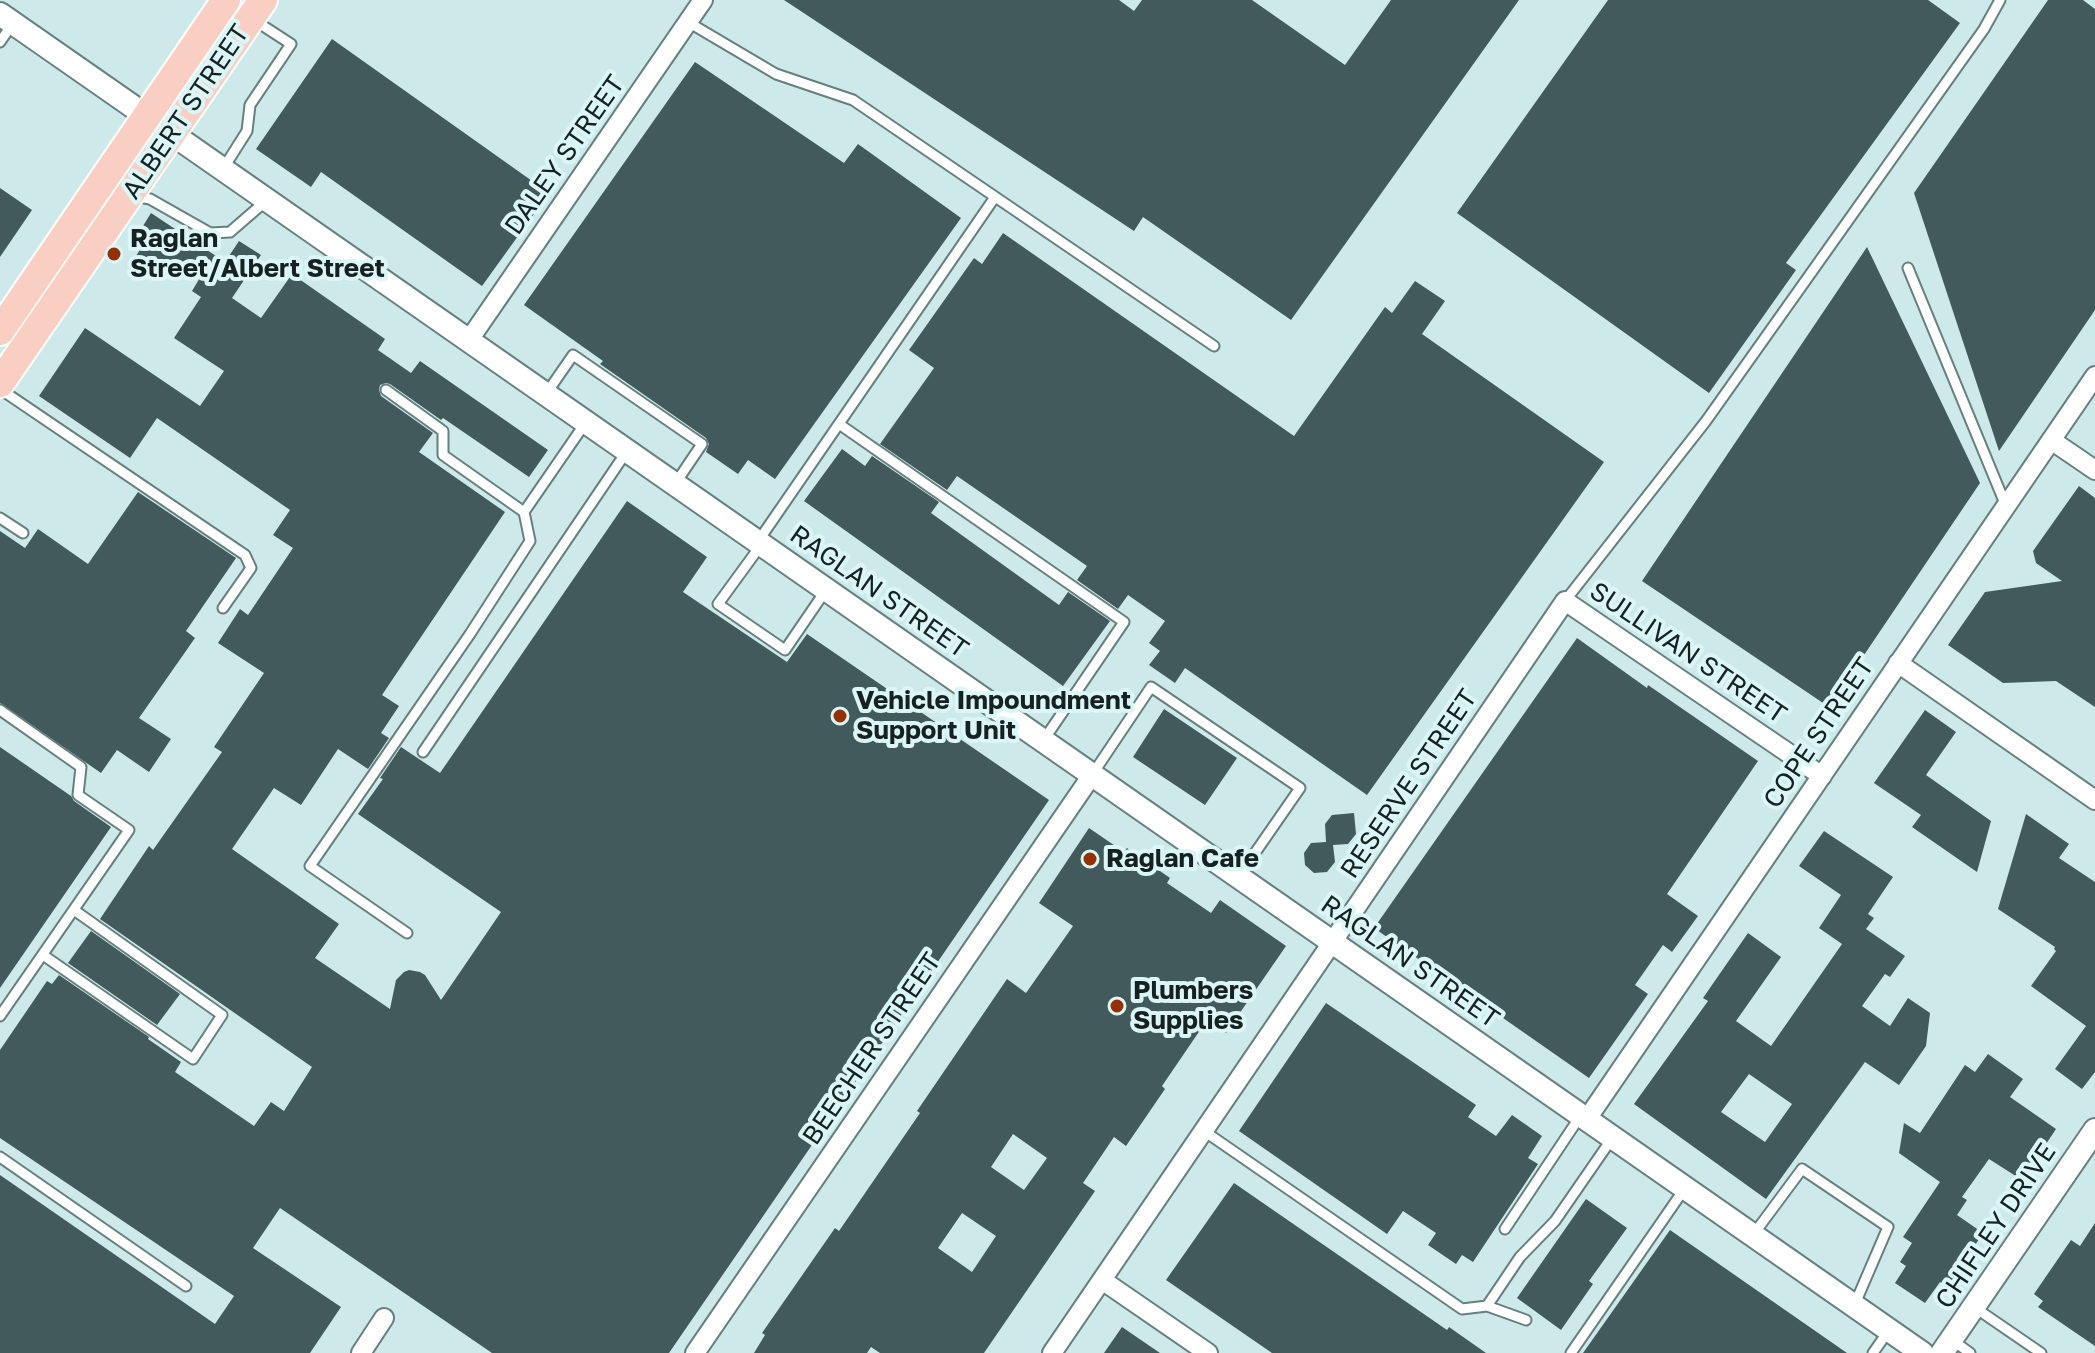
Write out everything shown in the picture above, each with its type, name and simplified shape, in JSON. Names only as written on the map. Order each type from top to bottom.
[{"type":"main road","name":"ALBERT STREET","points":[[8,315],[226,0]]},
{"type":"main road","name":"ALBERT STREET","points":[[0,383],[257,9]]},
{"type":"street","name":"DALEY STREET","points":[[469,340],[703,0]]},
{"type":"street","name":"RAGLAN STREET","points":[[6,18],[1922,1353]]},
{"type":"street","name":"COPE STREET","points":[[1584,1117],[2095,376]]},
{"type":"street","points":[[2051,440],[2095,470]]},
{"type":"street","name":"SULLIVAN STREET","points":[[1565,601],[1822,776]]},
{"type":"street","name":"RESERVE STREET","points":[[1052,1353],[1565,601]]},
{"type":"street","points":[[1898,663],[2095,800]]},
{"type":"street","name":"BEECHER STREET","points":[[695,1353],[1092,775]]},
{"type":"street","name":"CHIFLEY DRIVE","points":[[1947,1346],[2095,1130]]},
{"type":"street","points":[[1102,1280],[1208,1353]]},
{"type":"street","points":[[361,1353],[384,1318]]},
{"type":"lane","points":[[1565,601],[1706,421],[1984,29],[2000,0]]},
{"type":"lane","points":[[223,169],[247,131],[250,105],[291,44],[257,9]]},
{"type":"lane","points":[[0,42],[6,18]]},
{"type":"lane","points":[[688,22],[776,74],[853,100],[1214,346]]},
{"type":"lane","points":[[129,195],[150,199],[210,233],[230,232],[267,200]]},
{"type":"lane","points":[[826,590],[785,650],[718,604],[995,197]]},
{"type":"lane","points":[[1908,268],[2006,506]]},
{"type":"lane","points":[[546,394],[573,355],[702,444],[675,484]]},
{"type":"lane","points":[[0,389],[245,555],[251,568],[223,608]]},
{"type":"lane","points":[[386,390],[443,431],[443,455],[524,512],[530,541],[470,634],[310,866],[407,933]]},
{"type":"lane","points":[[524,512],[586,422]]},
{"type":"lane","points":[[839,424],[1124,622],[1043,741]]},
{"type":"lane","points":[[423,752],[627,451]]},
{"type":"lane","points":[[0,518],[23,533]]},
{"type":"lane","points":[[1092,775],[1151,687],[1300,788],[1238,877]]},
{"type":"lane","points":[[0,710],[81,767],[78,795],[129,830],[0,1016]]},
{"type":"lane","points":[[43,955],[193,1059],[222,1015],[74,910]]},
{"type":"lane","points":[[1505,1229],[1584,1117]]},
{"type":"lane","points":[[1204,1131],[1462,1309],[1487,1306],[1526,1320]]},
{"type":"lane","points":[[1487,1306],[1520,1257],[1555,1221],[1613,1137]]},
{"type":"lane","points":[[0,1157],[186,1286]]},
{"type":"lane","points":[[1753,1235],[1802,1169],[1888,1227],[1854,1306]]},
{"type":"lane","points":[[1571,1353],[1685,1188]]},
{"type":"lane","points":[[1974,1307],[2041,1353]]},
{"type":"lane","points":[[1873,1353],[1889,1330]]},
{"type":"lane","points":[[1947,1346],[1970,1353]]},
{"type":"building","points":[[784,0],[1119,0],[1134,11],[1142,0],[1252,0],[1345,65],[1391,0],[1519,0],[1291,320],[1143,217],[1134,231]]},
{"type":"building","points":[[1608,0],[1928,0],[1960,23],[1786,263],[1796,270],[1709,393],[1457,213]]},
{"type":"building","points":[[2048,0],[2083,0],[2095,9],[2095,310],[1999,451],[1914,193]]},
{"type":"building","points":[[332,39],[549,193],[482,286],[321,172],[311,187],[256,149]]},
{"type":"building","points":[[695,62],[844,163],[858,144],[961,218],[775,479],[748,460],[738,474],[706,452],[709,444],[706,438],[600,364],[603,361],[524,305]]},
{"type":"building","points":[[0,188],[32,210],[0,257]]},
{"type":"building","points":[[151,213],[225,262],[239,241],[261,255],[232,298],[261,318],[292,274],[385,339],[378,350],[411,373],[420,361],[548,450],[529,477],[390,384],[380,385],[381,396],[433,433],[419,452],[505,512],[382,695],[399,706],[381,733],[389,738],[368,769],[338,749],[301,805],[274,788],[232,849],[339,924],[315,958],[390,1009],[396,980],[409,970],[425,975],[441,1000],[501,912],[358,814],[401,747],[440,773],[627,501],[707,557],[683,592],[787,662],[807,634],[1049,800],[669,1353],[492,1353],[280,1208],[253,1248],[341,1307],[310,1353],[0,1353],[0,1175],[215,1324],[234,1296],[0,1138],[0,1050],[47,981],[52,984],[59,975],[149,1037],[181,1062],[175,1072],[254,1126],[271,1102],[284,1111],[312,1067],[100,919],[149,846],[153,850],[222,752],[214,747],[264,673],[218,643],[240,609],[248,615],[293,548],[273,535],[290,510],[157,418],[130,458],[39,396],[85,328],[200,406],[224,371],[174,338],[201,297],[192,291],[201,276],[175,259],[163,277],[134,259],[147,239],[138,234]]},
{"type":"building","points":[[1003,233],[1294,436],[1385,307],[1392,313],[1415,281],[1445,301],[1422,334],[1604,462],[1367,795],[1185,668],[1175,683],[1149,665],[1160,651],[1149,643],[1165,621],[1128,595],[1118,609],[1077,580],[1087,566],[957,476],[947,490],[880,444],[934,368],[909,350],[974,258],[982,264]]},
{"type":"building","points":[[1867,247],[1980,483],[1829,707],[1642,581]]},
{"type":"building","points":[[842,449],[865,466],[872,456],[939,502],[931,513],[1059,605],[1068,592],[1110,621],[1063,686],[804,501]]},
{"type":"building","points":[[2079,486],[2095,498],[2095,707],[2056,681],[2003,683],[1948,645],[1985,592],[2062,581],[2036,563],[2033,551]]},
{"type":"building","points":[[138,492],[236,558],[186,631],[195,638],[139,718],[171,739],[149,772],[117,750],[101,773],[0,703],[0,531],[25,548],[38,529],[88,564]]},
{"type":"building","points":[[1577,638],[1758,761],[1667,894],[1698,916],[1672,952],[1663,945],[1635,985],[1648,994],[1589,1078],[1374,928]]},
{"type":"building","points":[[1164,709],[1237,758],[1205,805],[1133,757]]},
{"type":"building","points":[[1925,710],[1956,732],[1926,775],[1991,821],[1977,872],[1912,827],[1921,815],[1874,783]]},
{"type":"building","points":[[0,747],[111,827],[0,988]]},
{"type":"building","points":[[1354,813],[1356,834],[1348,844],[1333,845],[1335,862],[1327,872],[1314,873],[1305,865],[1304,853],[1311,843],[1326,842],[1325,824],[1332,815]]},
{"type":"building","points":[[2026,814],[2069,844],[2059,858],[2095,882],[2095,1072],[2082,1089],[2055,1069],[2086,1026],[2031,986],[2056,951],[2055,947],[1998,909]]},
{"type":"building","points":[[1089,828],[1124,852],[1127,848],[1170,878],[1167,883],[1211,913],[1220,900],[1286,946],[1226,1033],[1207,1020],[1126,1146],[1114,1137],[1083,1183],[1095,1191],[984,1353],[880,1353],[871,1347],[867,1353],[754,1353],[765,1335],[762,1333],[835,1228],[839,1231],[1007,979],[1026,993],[1073,926],[1039,903]],"holes":[[[1013,1134],[1047,1158],[1024,1190],[991,1167]],[[962,1213],[996,1236],[972,1272],[938,1248]]]},
{"type":"building","points":[[1824,831],[1893,877],[1868,914],[1874,918],[1866,929],[1905,956],[1890,977],[1885,974],[1862,1006],[1890,1026],[1908,998],[1930,1013],[1926,1046],[1899,1085],[1865,1062],[1766,1199],[1634,1104],[1708,1001],[1703,998],[1748,933],[1781,957],[1736,1021],[1771,1046],[1842,944],[1819,928],[1841,895],[1799,866]],"holes":[[[1749,1074],[1792,1104],[1765,1142],[1721,1112]]]},
{"type":"building","points":[[91,931],[180,994],[157,1025],[68,963]]},
{"type":"building","points":[[1326,1003],[1476,1105],[1468,1117],[1496,1136],[1512,1115],[1542,1136],[1528,1158],[1538,1164],[1473,1262],[1462,1255],[1456,1264],[1428,1245],[1436,1233],[1403,1211],[1387,1234],[1239,1131]]},
{"type":"building","points":[[1988,1054],[2023,1079],[2010,1097],[2056,1129],[2022,1180],[1989,1159],[1962,1197],[1967,1200],[1957,1215],[1983,1233],[1947,1288],[1940,1282],[1925,1303],[1895,1283],[1906,1266],[1900,1262],[1912,1243],[1903,1237],[1940,1182],[1899,1153],[1904,1123],[1920,1133],[1965,1065],[1975,1072]]},
{"type":"building","points":[[1234,1183],[1447,1330],[1449,1327],[1486,1353],[1272,1353],[1166,1280]]},
{"type":"building","points":[[1586,1199],[1627,1228],[1589,1281],[1593,1284],[1561,1330],[1517,1298]]},
{"type":"building","points":[[2095,1223],[2095,1346],[2038,1307],[2043,1301],[2034,1294],[2071,1240],[2080,1246]]},
{"type":"building","points":[[1670,1230],[1847,1353],[1583,1353]]},
{"type":"building","points":[[1122,1327],[1160,1353],[1104,1353]]},
{"type":"place","name":"Raglan Street/Albert Street","points":[[114,254]]},
{"type":"place","name":"Vehicle Impoundment Support Unit","points":[[840,716]]},
{"type":"place","name":"Raglan Cafe","points":[[1090,859]]},
{"type":"place","name":"Plumbers Supplies","points":[[1117,1006]]}]
